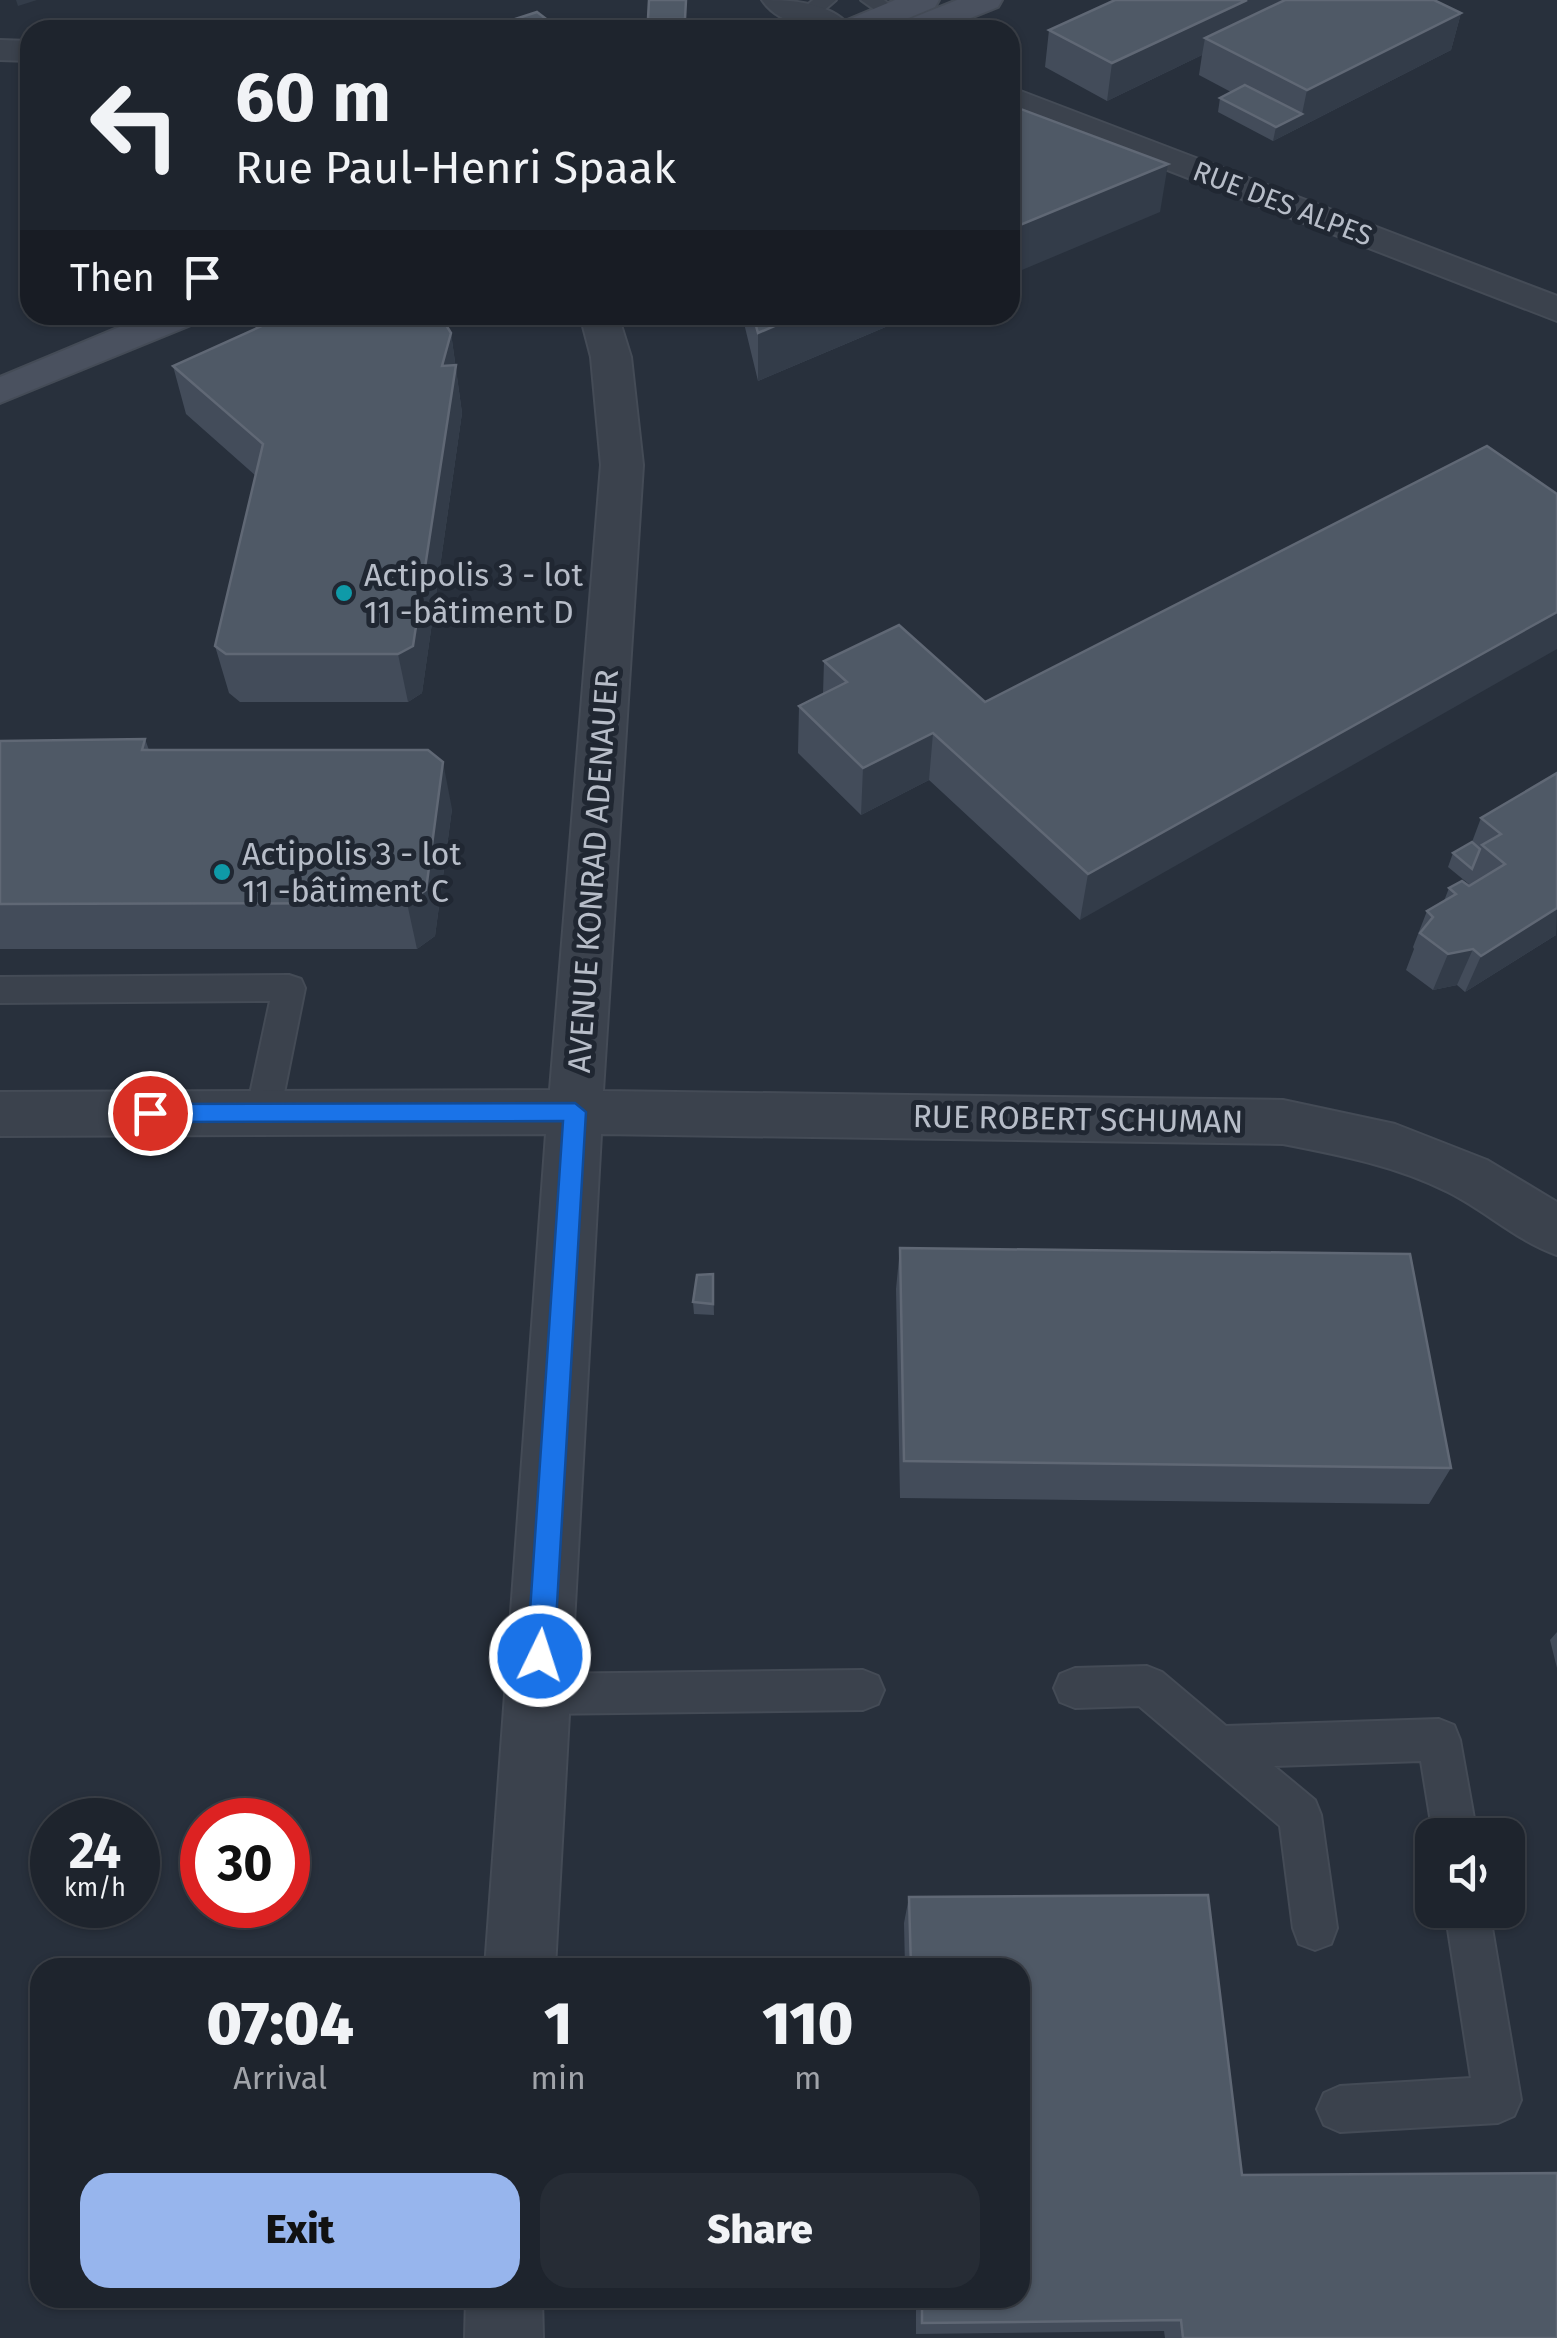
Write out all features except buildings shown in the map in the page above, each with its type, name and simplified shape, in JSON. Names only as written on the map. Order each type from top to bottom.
[{"type":"main road","points":[[891,15],[924,0]]},
{"type":"main road","points":[[891,15],[986,0]]},
{"type":"main road","points":[[0,392],[158,325]]},
{"type":"street","name":"RUE DES ALPES","points":[[1020,101],[1557,309]]},
{"type":"street","name":"AVENUE KONRAD ADENAUER","points":[[521,1958],[575,1112],[622,465],[612,357],[602,325]]},
{"type":"street","name":"RUE ROBERT SCHUMAN","points":[[0,1114],[575,1112],[1283,1122],[1376,1140],[1468,1176],[1557,1231]]},
{"type":"street","points":[[504,2308],[504,2338]]},
{"type":"lane","points":[[0,990],[289,988],[263,1112]]},
{"type":"lane","points":[[1076,1688],[1147,1686],[1300,1816],[1315,1928]]},
{"type":"lane","points":[[538,1694],[863,1690]]},
{"type":"lane","points":[[1219,1747],[1440,1740],[1452,1818]]},
{"type":"lane","points":[[1340,2109],[1498,2100],[1470,1928]]},
{"type":"place","name":"Actipolis 3 - lot 11 -bâtiment D","points":[[344,593]]},
{"type":"place","name":"Actipolis 3 - lot 11 -bâtiment C","points":[[222,872]]},
{"type":"route","points":[[150,1113],[575,1112],[540,1656]]}]
